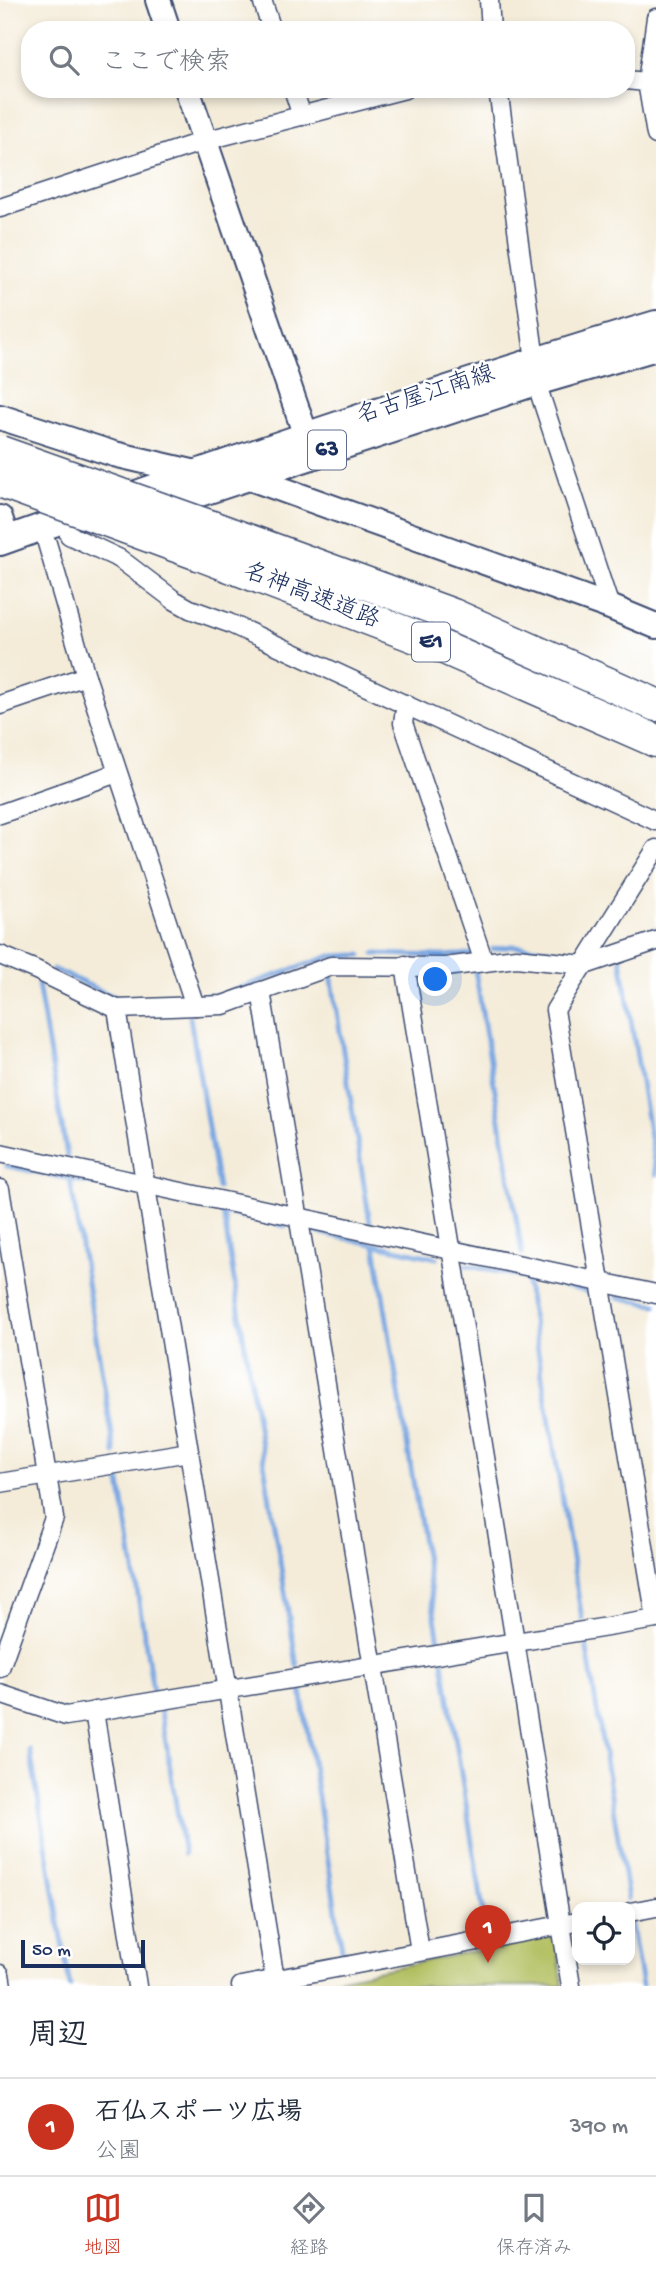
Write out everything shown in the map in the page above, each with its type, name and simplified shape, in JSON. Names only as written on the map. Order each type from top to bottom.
[{"type":"highway","name":"名神高速道路","points":[[0,452],[205,540],[656,741]]},
{"type":"highway","name":"名神高速道路","points":[[0,481],[453,615],[656,705]]},
{"type":"main road","name":"名古屋江南線","points":[[2,540],[58,539],[250,478],[656,324]]},
{"type":"main road","name":"名古屋江南線","points":[[2,540],[306,436],[536,371],[656,347]]},
{"type":"street","points":[[158,0],[165,21]]},
{"type":"street","points":[[262,0],[269,21]]},
{"type":"street","points":[[489,0],[490,21]]},
{"type":"street","points":[[656,18],[651,82],[656,135]]},
{"type":"street","points":[[190,98],[306,436]]},
{"type":"street","points":[[296,98],[302,116]]},
{"type":"street","points":[[0,208],[204,141],[371,98]]},
{"type":"street","points":[[499,98],[536,371],[610,607]]},
{"type":"street","points":[[0,417],[114,454],[196,474],[250,478],[656,626]]},
{"type":"street","points":[[195,1006],[86,676],[58,539],[120,559],[190,609],[229,623],[656,821]]},
{"type":"street","points":[[0,705],[86,676]]},
{"type":"street","points":[[406,704],[403,723],[484,962]]},
{"type":"street","points":[[0,814],[117,773]]},
{"type":"street","points":[[0,1695],[66,1716],[656,1619],[555,1010],[656,849]]},
{"type":"street","points":[[0,956],[36,970],[117,1009],[223,1005],[331,966],[445,967],[516,958],[585,965],[656,941]]},
{"type":"street","points":[[405,965],[515,1642],[569,1923],[571,1986]]},
{"type":"street","points":[[261,991],[420,1951]]},
{"type":"street","points":[[117,1009],[276,1983]]},
{"type":"street","points":[[0,1153],[656,1294]]},
{"type":"street","points":[[0,1189],[54,1518],[0,1668]]},
{"type":"street","points":[[0,1483],[189,1452]]},
{"type":"street","points":[[94,1711],[136,1986]]},
{"type":"street","points":[[635,1911],[656,1906]]},
{"type":"street","points":[[241,1986],[276,1983],[420,1951],[569,1923]]},
{"type":"street","points":[[0,1974],[2,1986]]},
{"type":"green space","points":[[550,1936],[556,1940],[563,1986],[302,1986]]},
{"type":"waterway","points":[[602,947],[656,929]]},
{"type":"waterway","points":[[493,949],[513,946],[573,952],[580,951],[589,939]]},
{"type":"waterway","points":[[374,954],[473,954]]},
{"type":"waterway","points":[[205,996],[220,995],[331,956],[361,955]]},
{"type":"waterway","points":[[621,959],[656,1174]]},
{"type":"waterway","points":[[53,969],[121,1000],[134,1000]]},
{"type":"waterway","points":[[475,970],[522,1253]]},
{"type":"waterway","points":[[331,974],[370,1223]]},
{"type":"waterway","points":[[38,984],[67,1156]]},
{"type":"waterway","points":[[190,1017],[218,1188]]},
{"type":"waterway","points":[[7,1166],[133,1192]]},
{"type":"waterway","points":[[70,1179],[115,1453]]},
{"type":"waterway","points":[[158,1198],[286,1226]]},
{"type":"waterway","points":[[223,1212],[297,1666]]},
{"type":"waterway","points":[[312,1231],[437,1258]]},
{"type":"waterway","points":[[375,1245],[439,1642]]},
{"type":"waterway","points":[[466,1265],[590,1292]]},
{"type":"waterway","points":[[526,1278],[582,1619]]},
{"type":"waterway","points":[[617,1297],[656,1305]]},
{"type":"waterway","points":[[118,1469],[153,1691]]},
{"type":"waterway","points":[[585,1637],[628,1899]]},
{"type":"waterway","points":[[443,1662],[486,1928]]},
{"type":"waterway","points":[[300,1684],[343,1955]]},
{"type":"waterway","points":[[160,1706],[184,1854]]},
{"type":"waterway","points":[[30,1750],[70,1986]]},
{"type":"waterway","points":[[635,1945],[642,1986]]},
{"type":"place","name":"石仏スポーツ広場","points":[[488,1963]]}]
